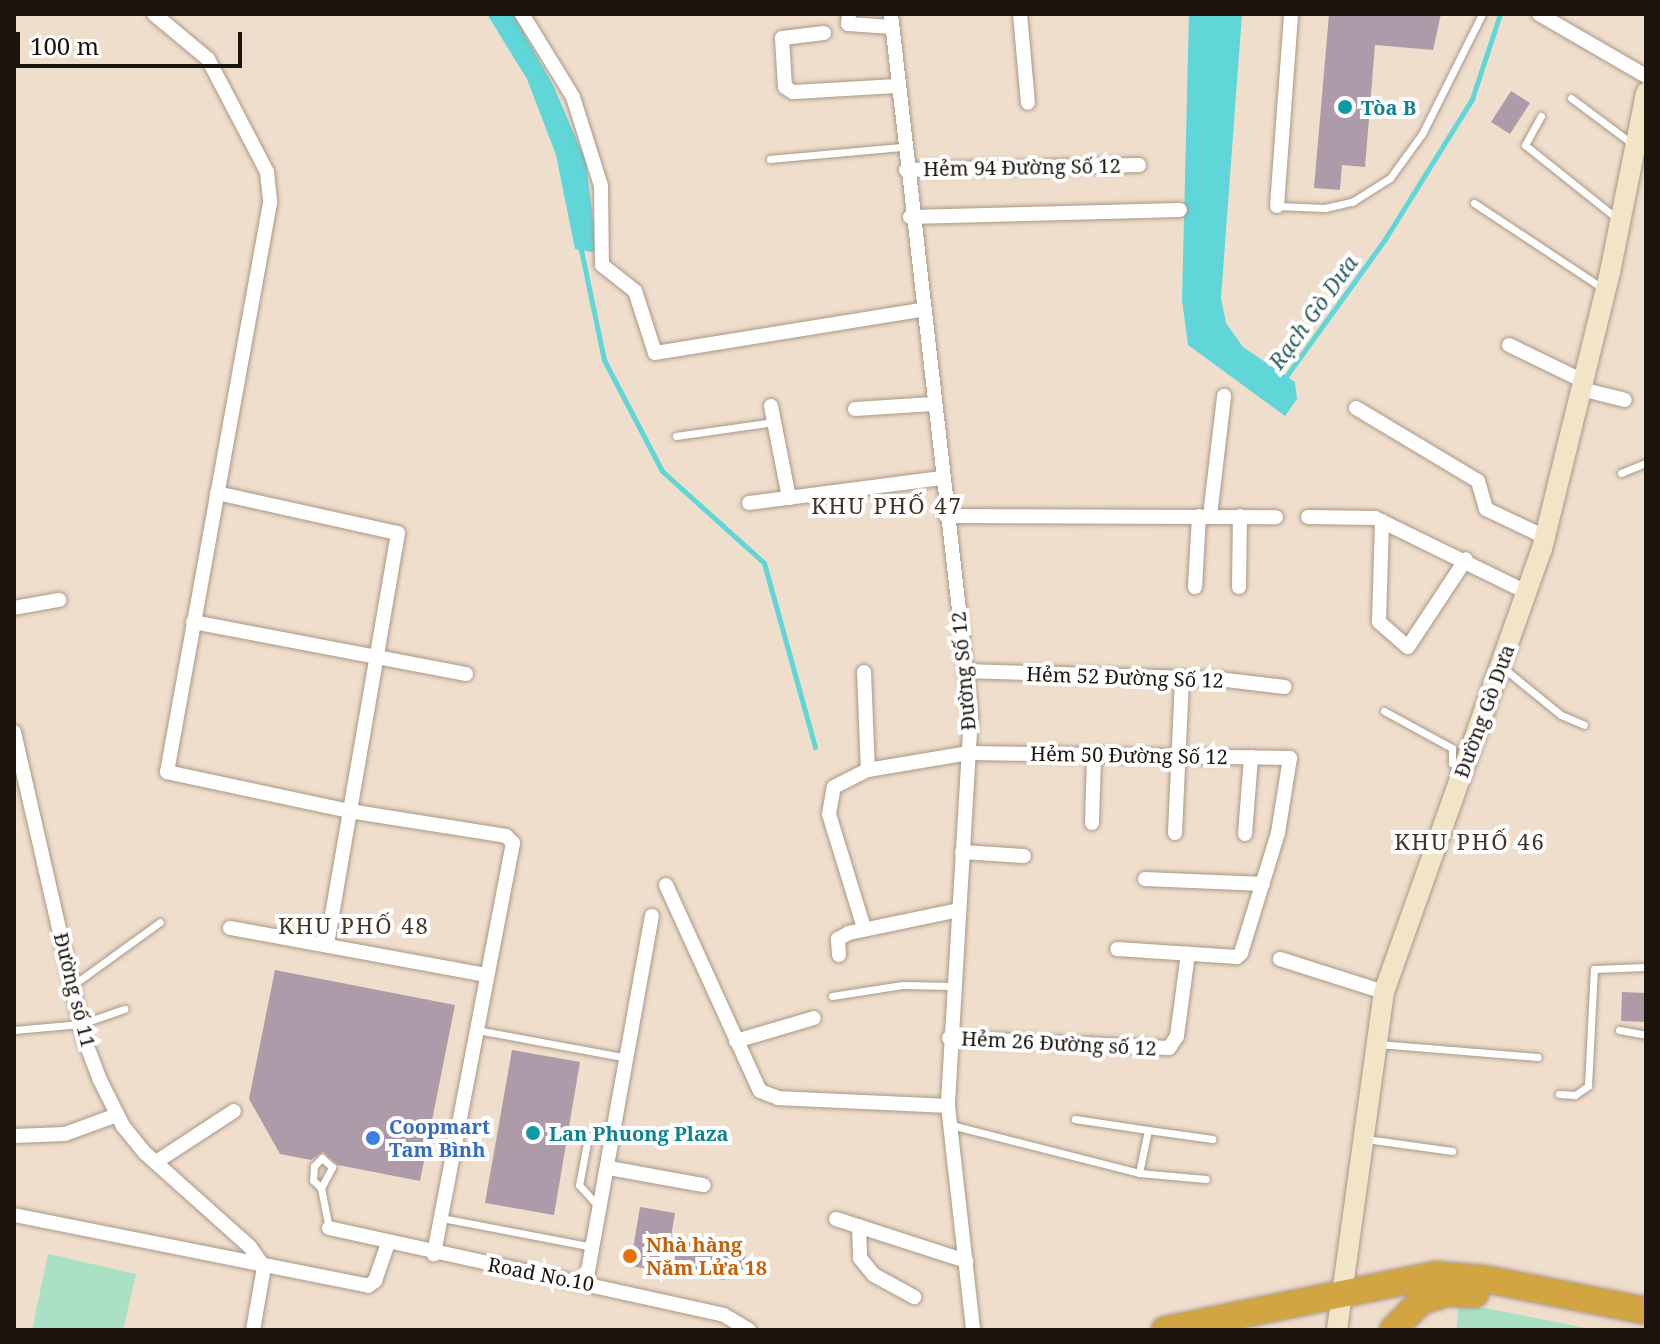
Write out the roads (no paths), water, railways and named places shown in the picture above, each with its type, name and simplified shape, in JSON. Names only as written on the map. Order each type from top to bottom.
[{"type":"highway","points":[[1165,1330],[1342,1290],[1436,1275],[1485,1279],[1646,1311]]},
{"type":"highway","points":[[1393,1330],[1421,1301],[1447,1293],[1646,1327]]},
{"type":"street","points":[[154,14],[208,59],[267,172],[270,203],[167,772],[349,811],[511,838],[434,1254]]},
{"type":"street","points":[[522,14],[573,97],[601,186],[602,265],[635,291],[655,353],[921,310]]},
{"type":"street","points":[[849,14],[848,24],[891,21]]},
{"type":"street","points":[[1020,14],[1028,103]]},
{"type":"street","points":[[1277,206],[1291,14]]},
{"type":"street","points":[[1539,14],[1646,76]]},
{"type":"street","name":"Đường Số 12","points":[[891,21],[910,217],[971,715],[952,986],[948,1106],[973,1330]]},
{"type":"street","points":[[824,33],[782,38],[785,87],[793,92],[898,86]]},
{"type":"street","name":"Đường Gò Dưa","points":[[1337,1330],[1384,992],[1545,537],[1606,290],[1646,93]]},
{"type":"street","name":"Hẻm 94 Đường Số 12","points":[[906,170],[1139,165]]},
{"type":"street","points":[[910,217],[1180,210]]},
{"type":"street","points":[[1509,345],[1582,385],[1625,400]]},
{"type":"street","points":[[1195,587],[1224,396]]},
{"type":"street","points":[[855,409],[933,404]]},
{"type":"street","points":[[771,406],[789,498]]},
{"type":"street","points":[[1356,408],[1478,481],[1486,509],[1545,537]]},
{"type":"street","points":[[749,503],[942,478]]},
{"type":"street","points":[[217,493],[398,533],[374,658],[327,945]]},
{"type":"street","points":[[946,516],[1276,517]]},
{"type":"street","points":[[1239,587],[1240,516]]},
{"type":"street","points":[[1308,517],[1382,521],[1466,559],[1526,592]]},
{"type":"street","points":[[1382,521],[1379,622],[1408,647],[1466,559]]},
{"type":"street","points":[[14,608],[59,600]]},
{"type":"street","points":[[193,622],[466,674]]},
{"type":"street","name":"Hẻm 52 Đường Số 12","points":[[965,671],[1182,678],[1285,687]]},
{"type":"street","points":[[864,672],[868,770]]},
{"type":"street","points":[[1175,833],[1182,678]]},
{"type":"street","name":"Đường số 11","points":[[14,732],[81,1024],[117,1115],[156,1162],[250,1247],[264,1267]]},
{"type":"street","name":"Hẻm 50 Đường Số 12","points":[[864,928],[829,814],[834,787],[868,770],[969,753],[1290,758],[1263,884]]},
{"type":"street","points":[[1092,823],[1094,756]]},
{"type":"street","points":[[1245,834],[1251,757]]},
{"type":"street","points":[[962,852],[1024,856]]},
{"type":"street","points":[[1117,949],[1237,957],[1263,884],[1145,879]]},
{"type":"street","points":[[666,885],[760,1091],[778,1098],[948,1106]]},
{"type":"street","points":[[839,955],[838,939],[864,928],[959,910]]},
{"type":"street","points":[[586,1282],[609,1168],[652,916]]},
{"type":"street","points":[[230,928],[487,975]]},
{"type":"street","name":"Hẻm 26 Đường số 12","points":[[949,1038],[1169,1048],[1177,1036],[1188,954]]},
{"type":"street","points":[[1280,959],[1384,992]]},
{"type":"street","points":[[736,1041],[814,1018]]},
{"type":"street","points":[[156,1162],[234,1111]]},
{"type":"street","points":[[14,1136],[65,1134],[117,1115]]},
{"type":"street","points":[[609,1168],[703,1185]]},
{"type":"street","points":[[14,1215],[368,1286],[388,1243]]},
{"type":"street","points":[[836,1219],[966,1261]]},
{"type":"street","points":[[859,1226],[860,1258],[874,1275],[914,1297]]},
{"type":"street","name":"Road No.10","points":[[329,1228],[434,1254],[586,1282],[724,1315],[749,1330]]},
{"type":"street","points":[[253,1330],[264,1267]]},
{"type":"lane","points":[[1277,206],[1325,208],[1352,202],[1390,178],[1422,134],[1482,14]]},
{"type":"lane","points":[[1571,98],[1635,147]]},
{"type":"lane","points":[[1541,116],[1525,145],[1621,221]]},
{"type":"lane","points":[[770,159],[903,147]]},
{"type":"lane","points":[[1474,203],[1606,290]]},
{"type":"lane","points":[[676,436],[774,422]]},
{"type":"lane","points":[[1621,473],[1646,463]]},
{"type":"lane","points":[[1500,666],[1561,715],[1584,725]]},
{"type":"lane","points":[[1384,711],[1452,748],[1452,763],[1463,770]]},
{"type":"lane","points":[[73,985],[160,922]]},
{"type":"lane","points":[[1559,1094],[1575,1095],[1588,1086],[1594,969],[1646,967]]},
{"type":"lane","points":[[832,996],[902,985],[952,986]]},
{"type":"lane","points":[[14,1030],[81,1024],[124,1009]]},
{"type":"lane","points":[[477,1030],[628,1058]]},
{"type":"lane","points":[[1619,1030],[1646,1035]]},
{"type":"lane","points":[[1376,1044],[1537,1057]]},
{"type":"lane","points":[[1075,1119],[1212,1139]]},
{"type":"lane","points":[[601,1209],[579,1185],[588,1138],[617,1122]]},
{"type":"lane","points":[[951,1125],[1139,1173],[1206,1179]]},
{"type":"lane","points":[[1139,1173],[1148,1130]]},
{"type":"lane","points":[[1364,1139],[1452,1151]]},
{"type":"lane","points":[[321,1188],[329,1228]]},
{"type":"lane","points":[[441,1218],[593,1247]]},
{"type":"water","points":[[487,14],[513,14],[554,87],[586,162],[597,253],[575,249],[556,155],[527,79]]},
{"type":"water","points":[[1189,14],[1242,14],[1221,298],[1226,323],[1243,347],[1295,382],[1297,399],[1285,416],[1188,345],[1182,300]]},
{"type":"waterway","name":"Rạch Gò Dưa","points":[[1282,382],[1385,239],[1472,99],[1500,14]]},
{"type":"waterway","points":[[580,245],[604,360],[662,471],[764,563],[815,747]]},
{"type":"place","name":"Tòa B","points":[[1345,107]]},
{"type":"place","name":"Lan Phuong Plaza","points":[[533,1133]]},
{"type":"place","name":"Coopmart Tam Bình","points":[[373,1138]]},
{"type":"place","name":"Nhà hàng Năm Lửa 18","points":[[630,1256]]},
{"type":"district","name":"KHU PHỐ 47","points":[[887,506]]},
{"type":"district","name":"KHU PHỐ 46","points":[[1470,842]]},
{"type":"district","name":"KHU PHỐ 48","points":[[354,926]]}]
